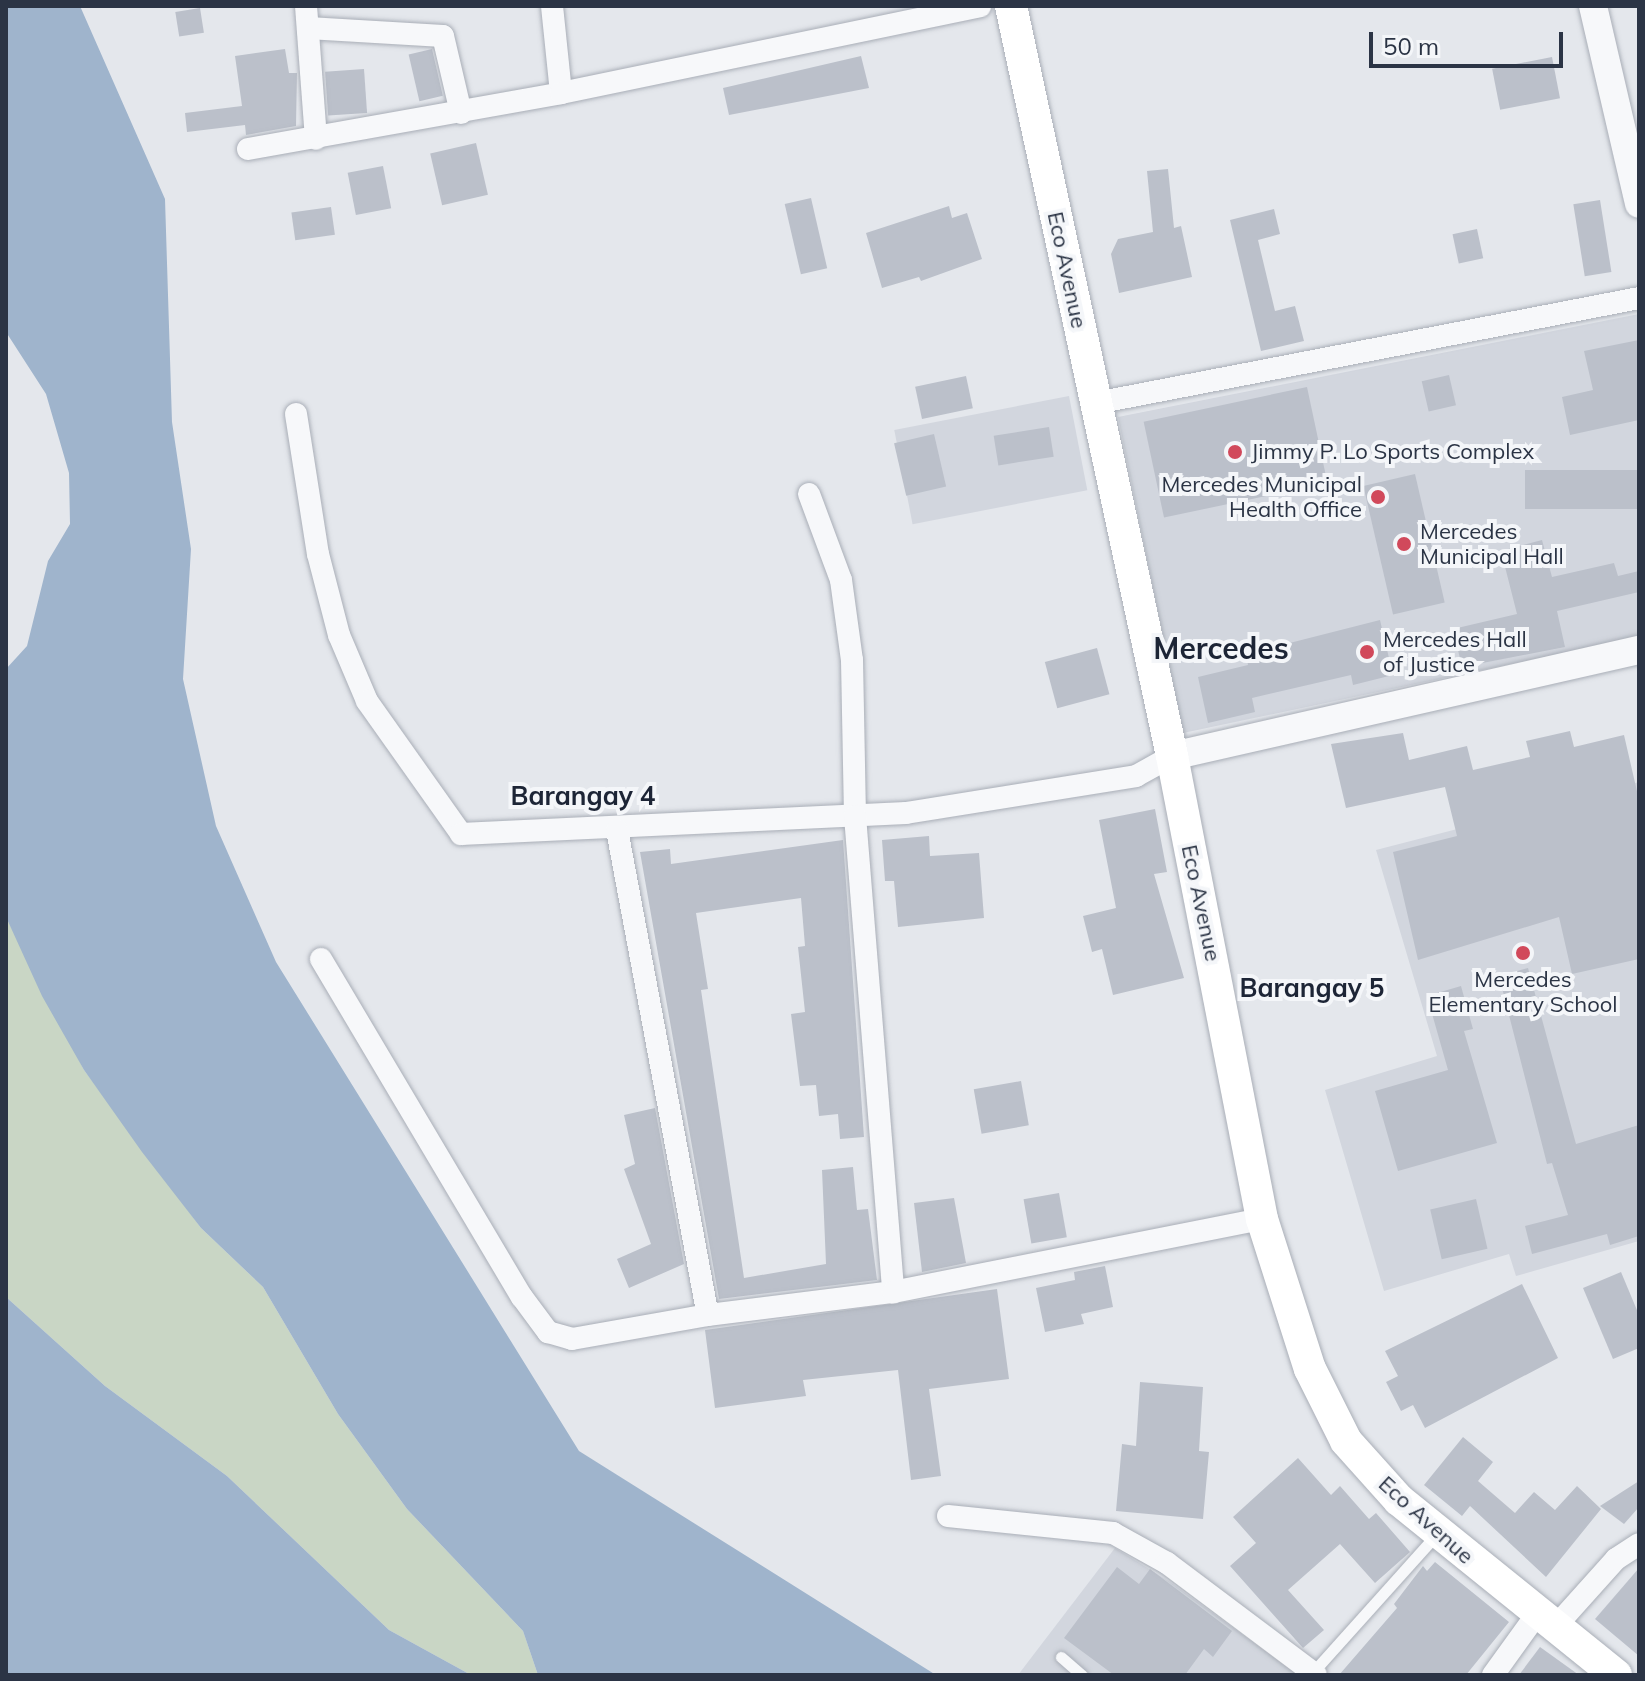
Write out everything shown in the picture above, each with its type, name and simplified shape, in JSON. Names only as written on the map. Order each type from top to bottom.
[{"type":"main road","name":"Eco Avenue","points":[[1011,6],[1172,756],[1262,1219],[1330,1416],[1356,1454],[1437,1534],[1616,1675]]},
{"type":"street","points":[[552,6],[561,93]]},
{"type":"street","points":[[248,149],[461,113],[980,6]]},
{"type":"street","points":[[1593,6],[1639,204]]},
{"type":"street","points":[[316,139],[307,17],[443,36],[461,113]]},
{"type":"street","points":[[1096,403],[1639,298]]},
{"type":"street","points":[[296,414],[318,554],[339,635],[367,701],[461,834],[617,830],[855,816],[1064,791],[1136,776],[1172,756],[1639,650]]},
{"type":"street","points":[[809,494],[841,580],[852,660],[855,816],[893,1292]]},
{"type":"street","points":[[617,830],[708,1315]]},
{"type":"street","points":[[321,959],[514,1283],[548,1332],[572,1339],[708,1315],[893,1292],[1262,1219]]},
{"type":"street","points":[[948,1516],[1113,1533],[1167,1563],[1314,1674]]},
{"type":"street","points":[[1493,1675],[1546,1621],[1616,1559],[1639,1544]]},
{"type":"lane","points":[[1314,1674],[1437,1534]]},
{"type":"lane","points":[[1061,1657],[1082,1675]]},
{"type":"shaded area","points":[[1639,314],[1639,637],[1183,733],[1118,417]]},
{"type":"shaded area","points":[[1069,396],[1087,490],[913,524],[894,430]]},
{"type":"shaded area","name":"Mercedes Elementary School","points":[[1639,782],[1639,1241],[1516,1276],[1509,1254],[1384,1291],[1325,1090],[1437,1056],[1376,850]]},
{"type":"shaded area","points":[[1115,1548],[1170,1582],[1298,1675],[1018,1675]]},
{"type":"green space","points":[[6,917],[84,1070],[201,1228],[263,1287],[338,1414],[407,1509],[523,1631],[538,1675],[471,1675],[389,1630],[227,1476],[105,1386],[6,1297]]},
{"type":"water","points":[[6,6],[80,6],[165,199],[172,422],[191,549],[183,679],[216,826],[276,962],[579,1451],[936,1675],[538,1675],[523,1631],[407,1509],[338,1414],[263,1287],[201,1228],[142,1152],[84,1070],[42,996],[6,917],[6,669],[27,646],[48,561],[70,524],[69,473],[46,394],[6,332]]},
{"type":"water","points":[[6,1297],[105,1386],[227,1476],[389,1630],[471,1675],[6,1675]]},
{"type":"building","points":[[200,8],[204,33],[179,37],[175,12]]},
{"type":"building","points":[[285,49],[289,73],[297,73],[296,126],[246,135],[245,125],[187,132],[185,113],[242,106],[235,56]]},
{"type":"building","points":[[432,49],[443,96],[419,101],[409,54]]},
{"type":"building","points":[[861,56],[869,88],[729,115],[723,88]]},
{"type":"building","points":[[1552,57],[1560,98],[1500,110],[1492,69]]},
{"type":"building","points":[[364,69],[367,113],[328,116],[325,72]]},
{"type":"building","points":[[476,143],[488,195],[442,205],[430,154]]},
{"type":"building","points":[[383,166],[391,208],[356,215],[348,173]]},
{"type":"building","points":[[1168,169],[1174,228],[1181,226],[1192,277],[1119,293],[1111,254],[1118,239],[1153,232],[1147,171]]},
{"type":"building","points":[[811,198],[827,268],[801,274],[785,204]]},
{"type":"building","points":[[1600,200],[1611,272],[1585,276],[1573,204]]},
{"type":"building","points":[[949,206],[952,218],[967,213],[982,259],[921,281],[919,277],[882,288],[866,233]]},
{"type":"building","points":[[331,207],[335,235],[295,240],[291,213]]},
{"type":"building","points":[[1274,209],[1280,234],[1258,240],[1275,311],[1295,306],[1304,341],[1261,351],[1230,220]]},
{"type":"building","points":[[1477,229],[1483,258],[1459,264],[1453,234]]},
{"type":"building","points":[[1639,340],[1639,420],[1570,435],[1562,397],[1593,390],[1584,351]]},
{"type":"building","points":[[1449,375],[1456,405],[1429,412],[1422,381]]},
{"type":"building","points":[[966,376],[973,408],[922,419],[915,387]]},
{"type":"building","name":"Jimmy P. Lo Sports Complex","points":[[1307,387],[1327,483],[1164,518],[1144,422]]},
{"type":"building","points":[[1049,427],[1054,457],[998,465],[994,436]]},
{"type":"building","points":[[934,434],[946,487],[906,496],[894,443]]},
{"type":"building","points":[[1525,470],[1639,470],[1639,509],[1525,509]]},
{"type":"building","name":"Mercedes Municipal Hall","points":[[1415,474],[1445,603],[1393,615],[1363,486]]},
{"type":"building","points":[[1542,540],[1552,577],[1614,563],[1618,576],[1639,571],[1639,592],[1557,611],[1565,647],[1462,667],[1453,629],[1517,614],[1501,551]]},
{"type":"building","points":[[1380,620],[1393,675],[1353,685],[1351,675],[1252,698],[1255,712],[1208,723],[1198,677],[1248,665],[1246,654]]},
{"type":"building","points":[[1097,648],[1109,694],[1057,708],[1045,662]]},
{"type":"building","points":[[1570,731],[1574,747],[1624,735],[1639,800],[1639,959],[1572,974],[1559,917],[1418,960],[1393,852],[1457,836],[1445,787],[1346,808],[1331,744],[1403,733],[1409,760],[1467,746],[1473,770],[1530,757],[1526,741]]},
{"type":"building","points":[[1155,809],[1167,872],[1154,874],[1184,978],[1113,995],[1102,949],[1092,952],[1083,916],[1116,908],[1099,820]]},
{"type":"building","points":[[929,836],[930,856],[979,853],[984,918],[898,927],[894,881],[885,881],[882,840]]},
{"type":"building","points":[[843,840],[864,1137],[840,1139],[838,1114],[819,1116],[816,1085],[800,1086],[791,1014],[805,1012],[798,947],[805,946],[801,898],[696,913],[708,989],[701,990],[744,1278],[826,1264],[822,1170],[853,1167],[857,1210],[868,1209],[877,1280],[719,1299],[640,852],[670,849],[671,864]]},
{"type":"building","points":[[1528,968],[1576,1144],[1639,1125],[1639,1236],[1610,1245],[1607,1234],[1532,1254],[1525,1226],[1568,1215],[1552,1163],[1547,1164],[1499,976]]},
{"type":"building","points":[[1461,986],[1473,1029],[1464,1031],[1497,1143],[1398,1171],[1375,1091],[1448,1070],[1427,996]]},
{"type":"building","points":[[1021,1081],[1029,1125],[982,1134],[974,1089]]},
{"type":"building","points":[[655,1108],[684,1264],[629,1288],[617,1259],[651,1244],[624,1169],[635,1164],[624,1115]]},
{"type":"building","points":[[1059,1193],[1067,1237],[1031,1244],[1024,1199]]},
{"type":"building","points":[[954,1198],[966,1263],[922,1272],[914,1203]]},
{"type":"building","points":[[1476,1199],[1487,1249],[1442,1259],[1430,1210]]},
{"type":"building","points":[[1105,1266],[1113,1307],[1081,1314],[1084,1324],[1045,1332],[1036,1288],[1075,1280],[1074,1272]]},
{"type":"building","points":[[1621,1272],[1639,1315],[1639,1348],[1613,1359],[1583,1288]]},
{"type":"building","points":[[1522,1284],[1558,1358],[1425,1428],[1413,1405],[1401,1411],[1386,1382],[1398,1376],[1385,1351]]},
{"type":"building","points":[[997,1289],[1009,1379],[929,1389],[941,1476],[911,1480],[898,1370],[803,1380],[806,1396],[715,1408],[705,1330]]},
{"type":"building","points":[[1140,1382],[1203,1387],[1199,1451],[1209,1452],[1203,1519],[1116,1511],[1122,1444],[1136,1446]]},
{"type":"building","points":[[1463,1437],[1493,1462],[1478,1481],[1515,1513],[1534,1492],[1555,1510],[1577,1486],[1601,1509],[1546,1577],[1470,1506],[1462,1516],[1424,1485]]},
{"type":"building","points":[[1298,1458],[1331,1495],[1340,1486],[1369,1519],[1376,1513],[1410,1552],[1375,1583],[1340,1544],[1288,1590],[1324,1630],[1303,1648],[1230,1566],[1256,1543],[1233,1517]]},
{"type":"building","points":[[1639,1481],[1639,1507],[1624,1524],[1600,1506]]},
{"type":"building","points":[[1435,1562],[1509,1622],[1466,1675],[1339,1675],[1397,1608],[1394,1604],[1423,1566],[1427,1571]]},
{"type":"building","points":[[1117,1567],[1139,1584],[1150,1569],[1232,1631],[1213,1657],[1204,1649],[1185,1675],[1114,1675],[1064,1638]]},
{"type":"building","points":[[1639,1568],[1639,1656],[1595,1619]]},
{"type":"building","points":[[1540,1647],[1579,1675],[1519,1675]]},
{"type":"place","name":"Jimmy P. Lo Sports Complex","points":[[1235,452]]},
{"type":"place","name":"Mercedes Municipal Health Office","points":[[1378,497]]},
{"type":"place","name":"Mercedes Municipal Hall","points":[[1404,544]]},
{"type":"place","name":"Mercedes Hall of Justice","points":[[1367,652]]},
{"type":"place","name":"Mercedes Elementary School","points":[[1523,953]]},
{"type":"district","name":"Mercedes","points":[[1221,648]]},
{"type":"district","name":"Barangay 4","points":[[583,796]]},
{"type":"district","name":"Barangay 5","points":[[1312,988]]}]
